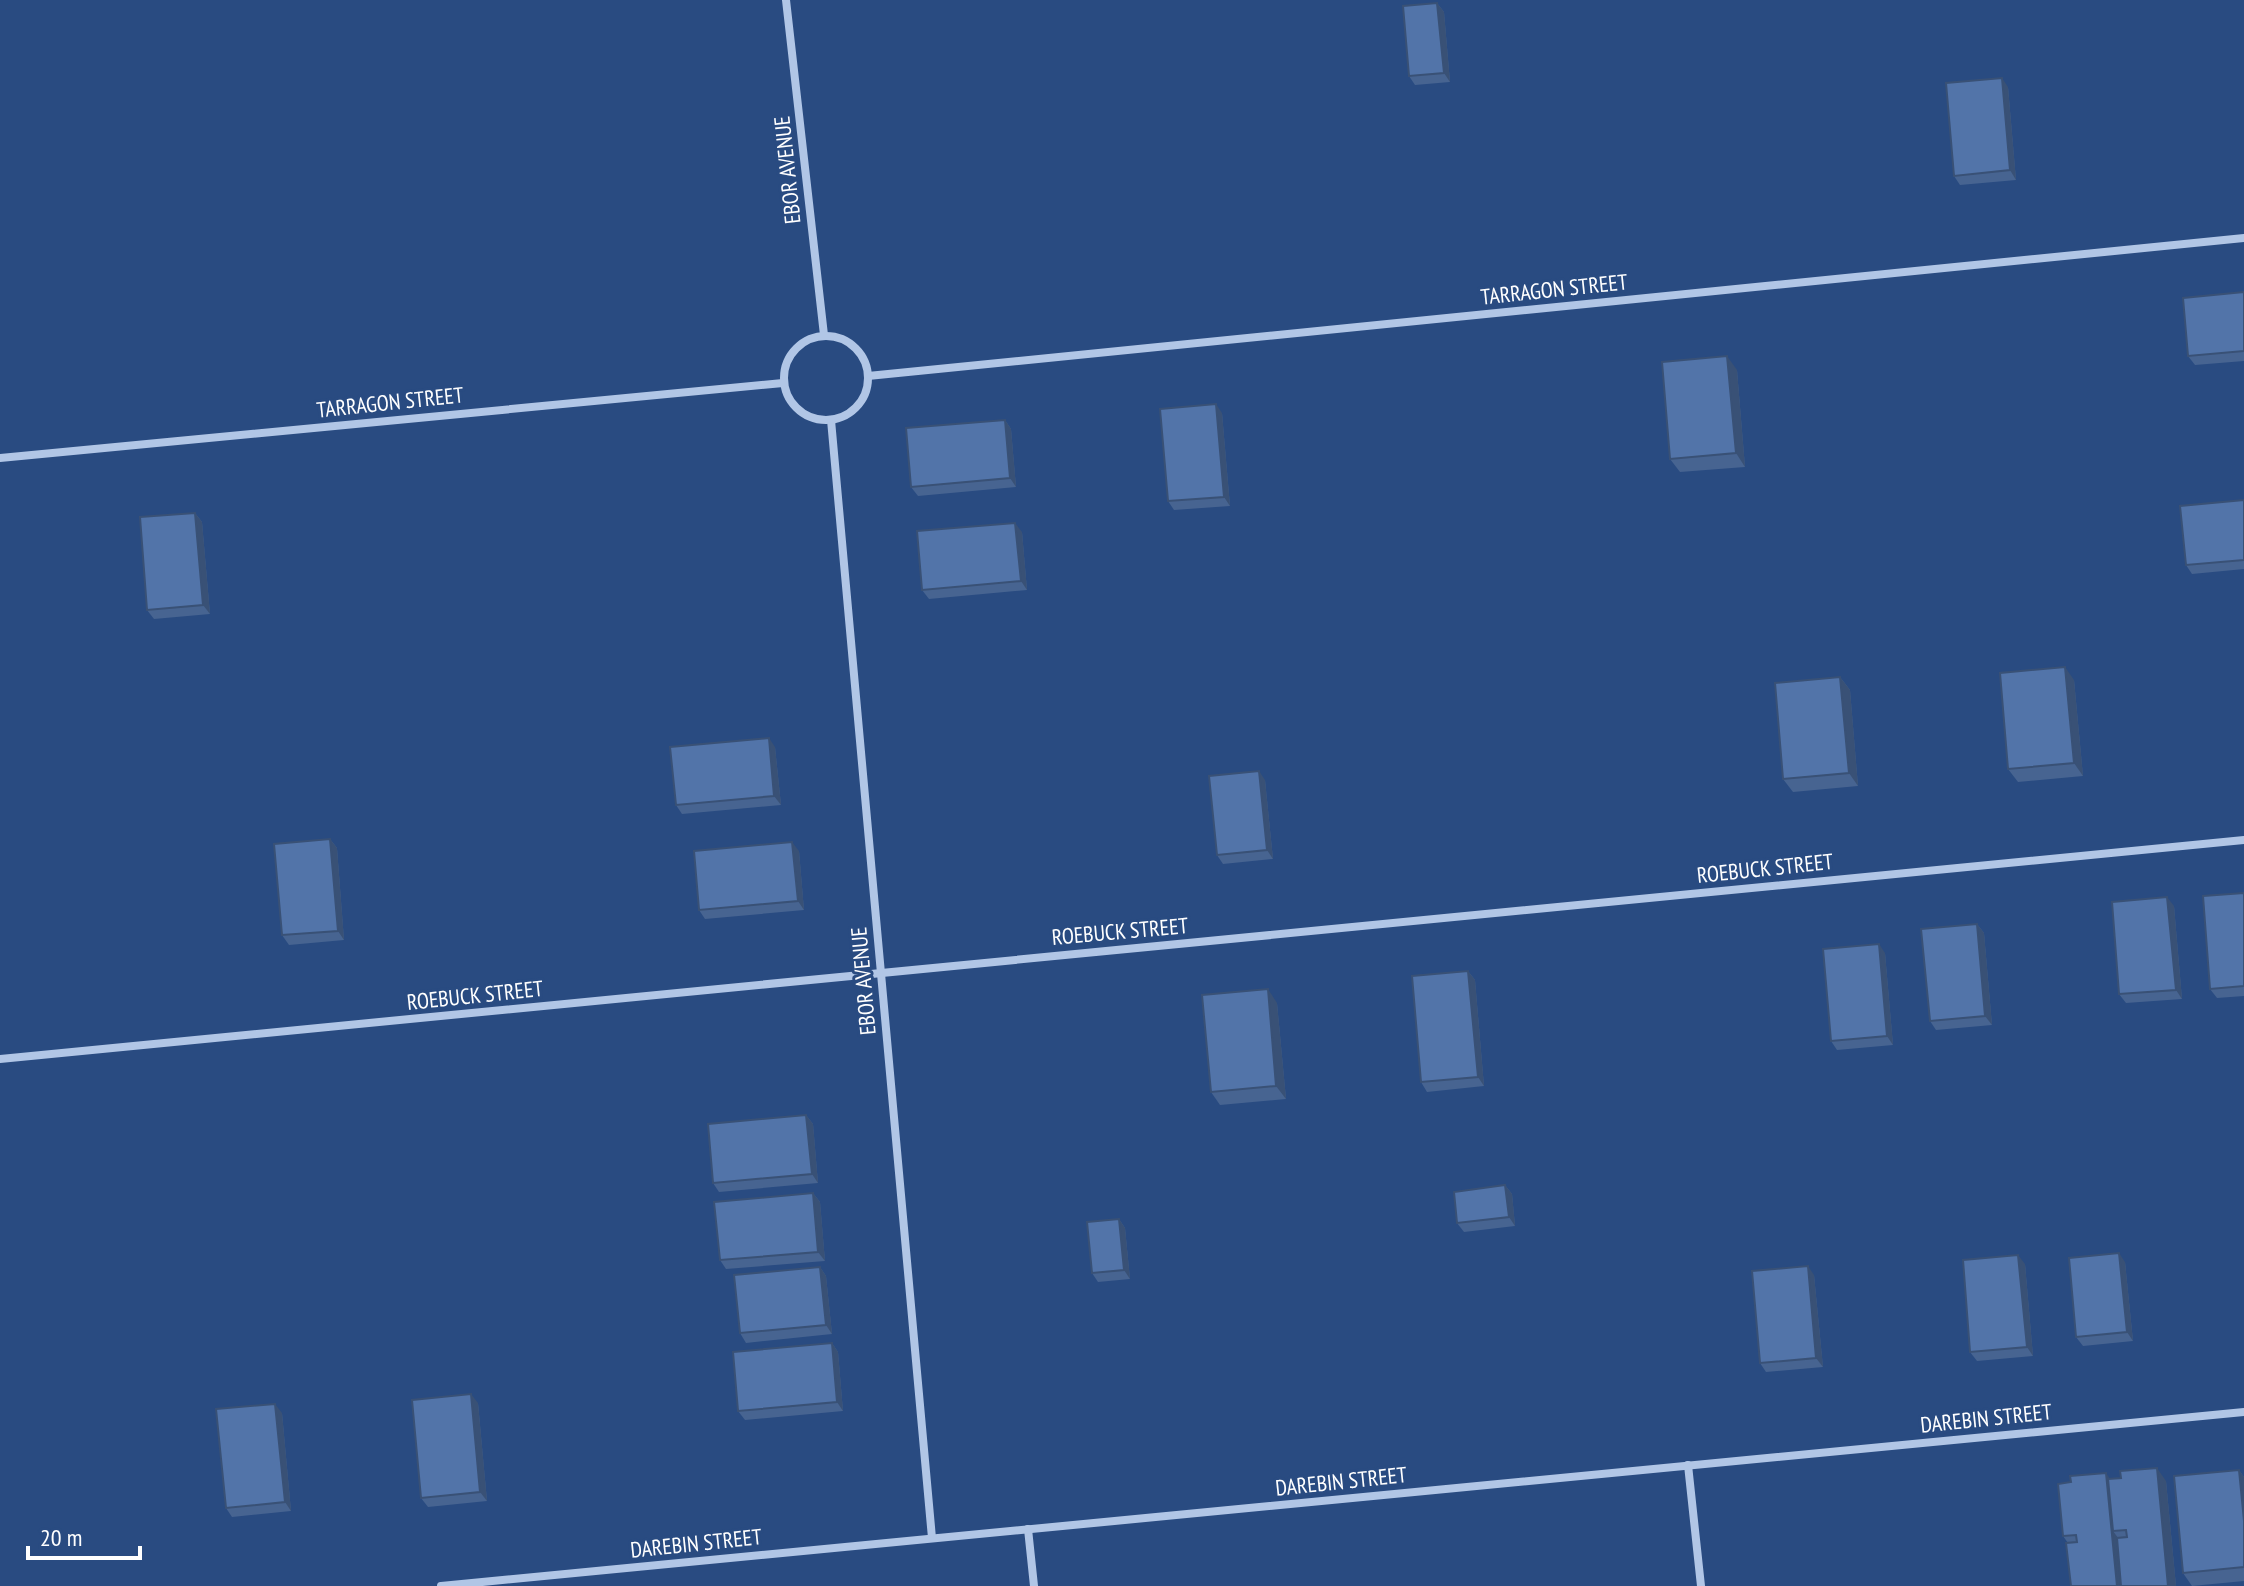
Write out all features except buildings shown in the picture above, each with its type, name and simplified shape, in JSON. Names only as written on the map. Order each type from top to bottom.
[{"type":"street","name":"EBOR AVENUE","points":[[786,0],[824,335]]},
{"type":"street","name":"TARRAGON STREET","points":[[868,376],[2244,238]]},
{"type":"street","points":[[824,335],[846,341],[860,353],[868,376],[864,397],[854,410],[831,420],[810,418],[792,405],[783,383],[786,362],[798,345],[824,335]]},
{"type":"street","name":"TARRAGON STREET","points":[[0,458],[783,383]]},
{"type":"street","name":"EBOR AVENUE","points":[[831,420],[932,1538]]},
{"type":"street","name":"ROEBUCK STREET","points":[[0,1059],[2244,840]]},
{"type":"street","name":"DAREBIN STREET","points":[[441,1586],[2244,1412]]},
{"type":"street","points":[[1688,1465],[1701,1586]]},
{"type":"street","points":[[1028,1529],[1034,1586]]}]
